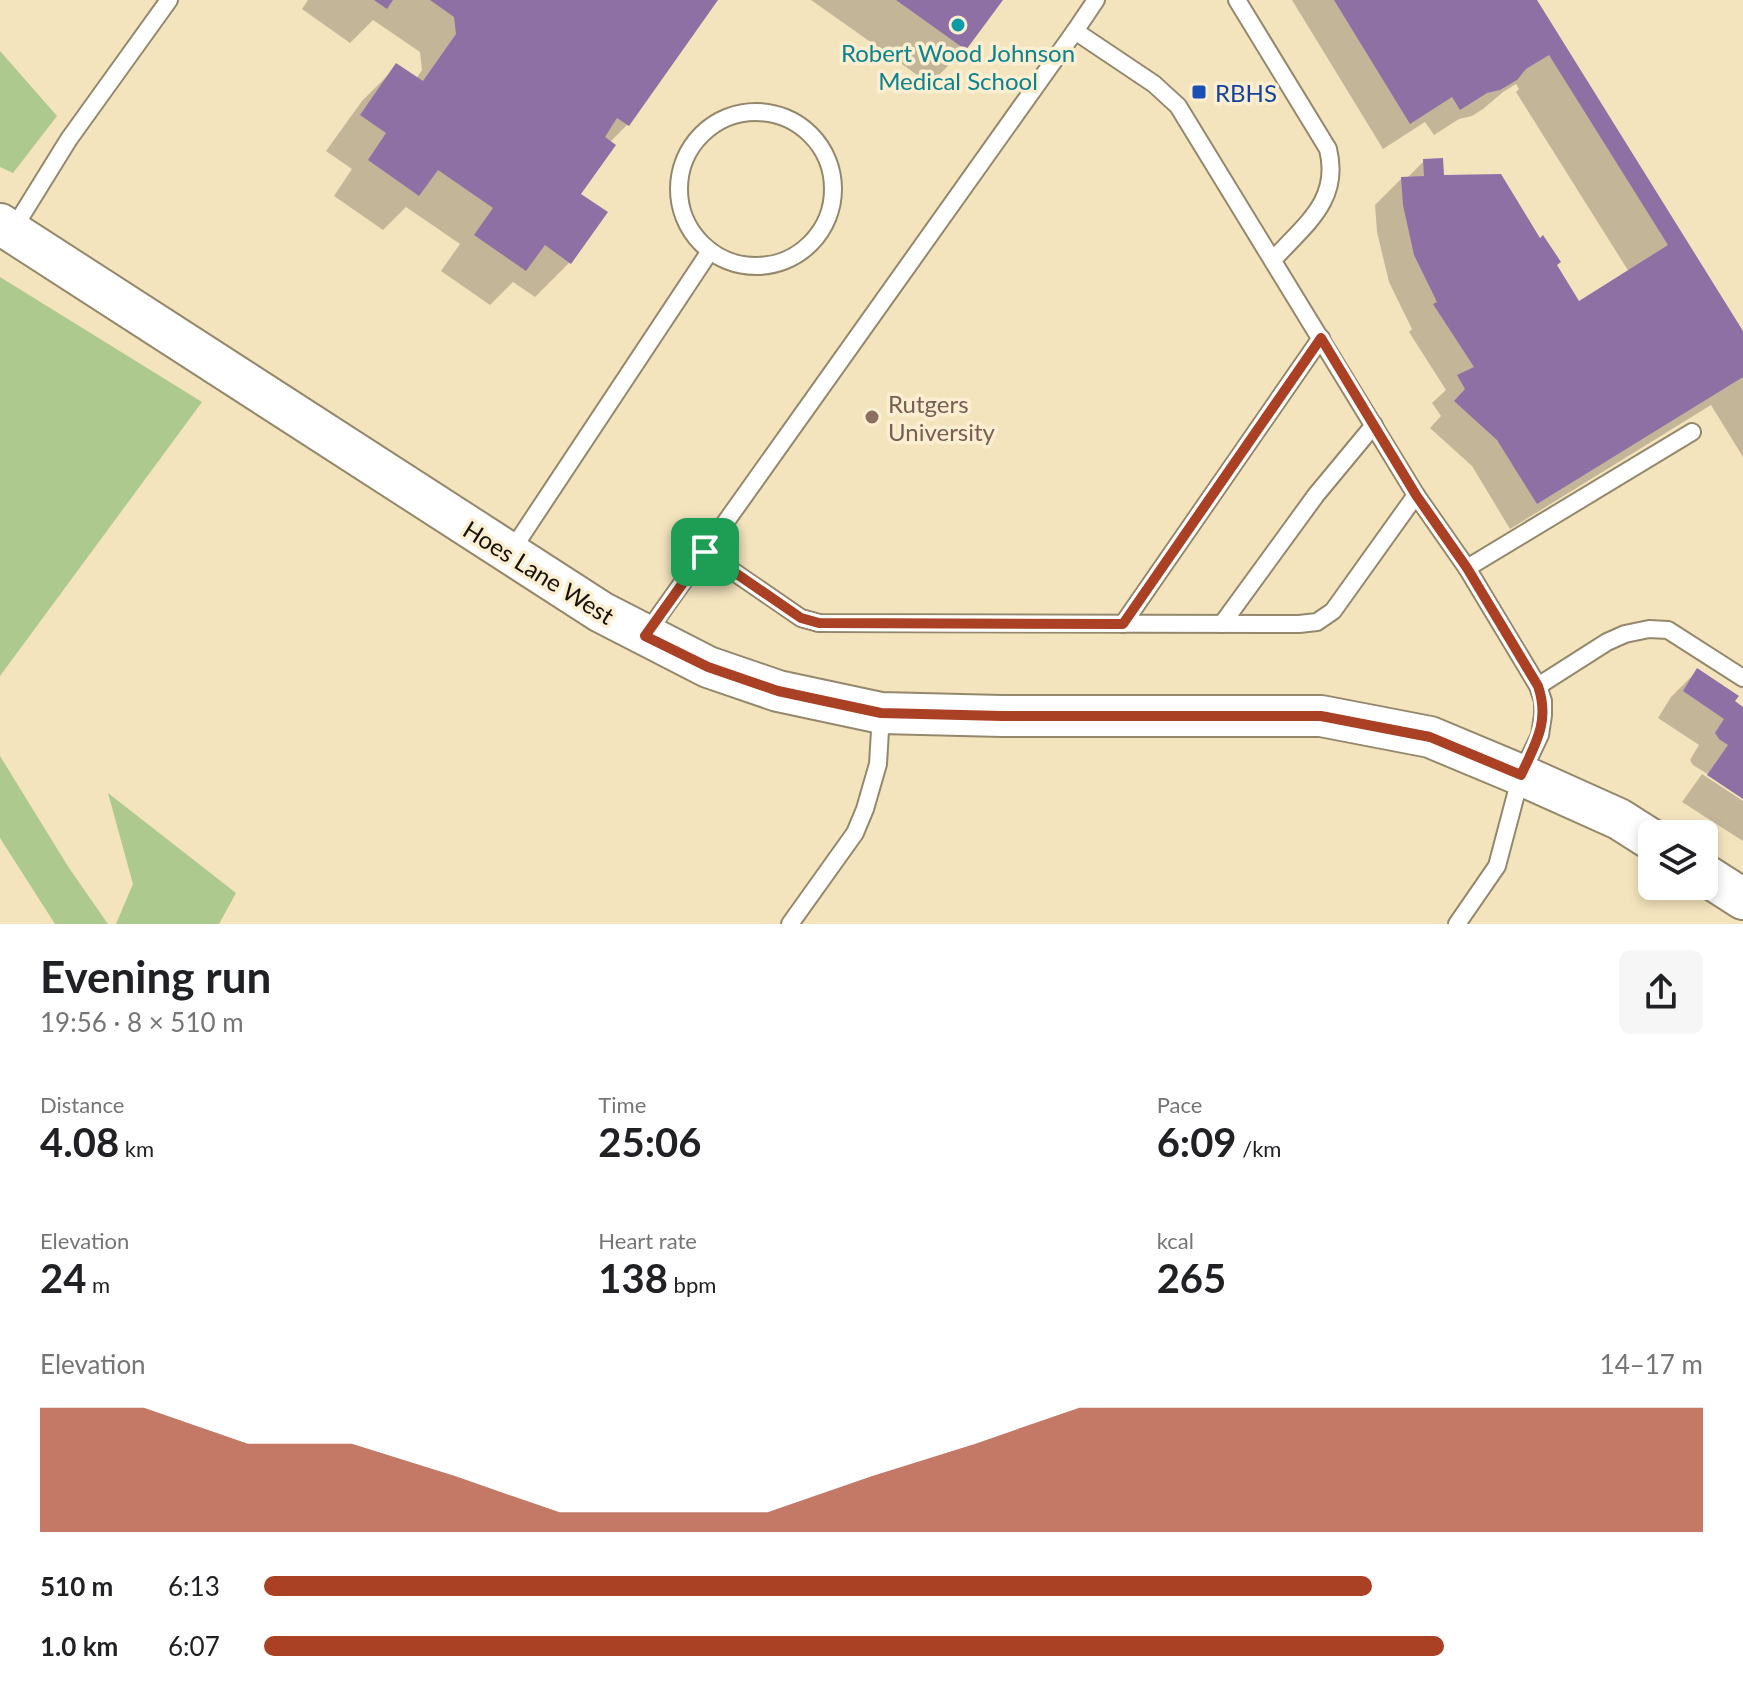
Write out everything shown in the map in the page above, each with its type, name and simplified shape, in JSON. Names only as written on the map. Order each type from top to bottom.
[{"type":"street","name":"Hoes Lane West","points":[[6,227],[601,612],[708,667],[778,691],[881,713],[1321,716],[1430,737],[1619,819],[1638,831]]},
{"type":"street","points":[[1718,883],[1743,899]]},
{"type":"lane","points":[[6,227],[169,0]]},
{"type":"lane","points":[[645,636],[1096,0]]},
{"type":"lane","points":[[1237,0],[1328,149],[1332,165],[1330,186],[1321,207],[1273,260]]},
{"type":"lane","points":[[1075,31],[1154,84],[1178,106],[1416,495],[1467,568],[1538,686],[1543,701],[1540,735],[1521,775],[1497,866],[1457,924]]},
{"type":"lane","points":[[771,113],[795,123],[813,138],[827,159],[831,173],[831,205],[818,234],[795,256],[771,264],[756,266],[732,262],[710,251],[685,220],[680,205],[680,173],[693,144],[704,132],[732,116],[771,113]]},
{"type":"lane","points":[[509,554],[710,251]]},
{"type":"lane","points":[[1123,624],[1321,338]]},
{"type":"lane","points":[[1222,624],[1316,495],[1374,425]]},
{"type":"lane","points":[[1467,568],[1692,432]]},
{"type":"lane","points":[[705,552],[801,618],[819,623],[1299,624],[1317,622],[1333,611],[1416,495]]},
{"type":"lane","points":[[1538,686],[1607,642],[1649,629],[1668,630],[1743,678]]},
{"type":"lane","points":[[790,924],[855,833],[878,764],[881,713]]},
{"type":"shaded area","name":"Rutgers University","points":[[0,0],[1743,0],[1743,924],[0,924]]},
{"type":"green space","points":[[0,51],[57,116],[13,173],[0,167]]},
{"type":"green space","points":[[0,277],[202,402],[0,676]]},
{"type":"green space","points":[[0,756],[69,868],[108,924],[55,924],[0,838]]},
{"type":"green space","points":[[108,793],[236,893],[219,924],[116,924],[133,884]]},
{"type":"building","points":[[374,0],[393,0],[387,9]]},
{"type":"building","points":[[430,0],[718,0],[629,126],[617,118],[605,137],[616,145],[581,194],[608,212],[571,264],[545,245],[526,271],[474,235],[493,208],[438,170],[419,196],[368,160],[386,133],[360,115],[396,63],[423,81],[456,34],[454,17]]},
{"type":"building","name":"Robert Wood Johnson Medical School","points":[[896,0],[1003,0],[966,50]]},
{"type":"building","points":[[1334,0],[1537,0],[1743,331],[1743,377],[1537,504],[1497,440],[1454,401],[1465,389],[1457,375],[1474,367],[1433,304],[1437,302],[1414,255],[1403,205],[1401,177],[1424,176],[1423,159],[1443,158],[1444,175],[1501,174],[1540,238],[1543,235],[1561,262],[1557,265],[1579,301],[1668,245],[1549,55],[1526,69],[1517,80],[1500,90],[1487,93],[1460,110],[1452,97],[1410,124]]},
{"type":"building","points":[[1697,668],[1739,696],[1735,701],[1743,707],[1743,799],[1707,775],[1728,745],[1715,733],[1724,719],[1683,691]]},
{"type":"place","name":"Robert Wood Johnson Medical School","points":[[958,25]]},
{"type":"place","name":"RBHS","points":[[1199,92]]},
{"type":"place","name":"Rutgers University","points":[[872,417]]},
{"type":"route","points":[[1321,338],[1416,495],[1467,568],[1538,686],[1543,701],[1540,735],[1521,775],[1430,737],[1321,716],[881,713],[825,702],[778,691],[708,667],[645,636],[705,552],[801,618],[819,623],[1123,624],[1321,338]]}]
